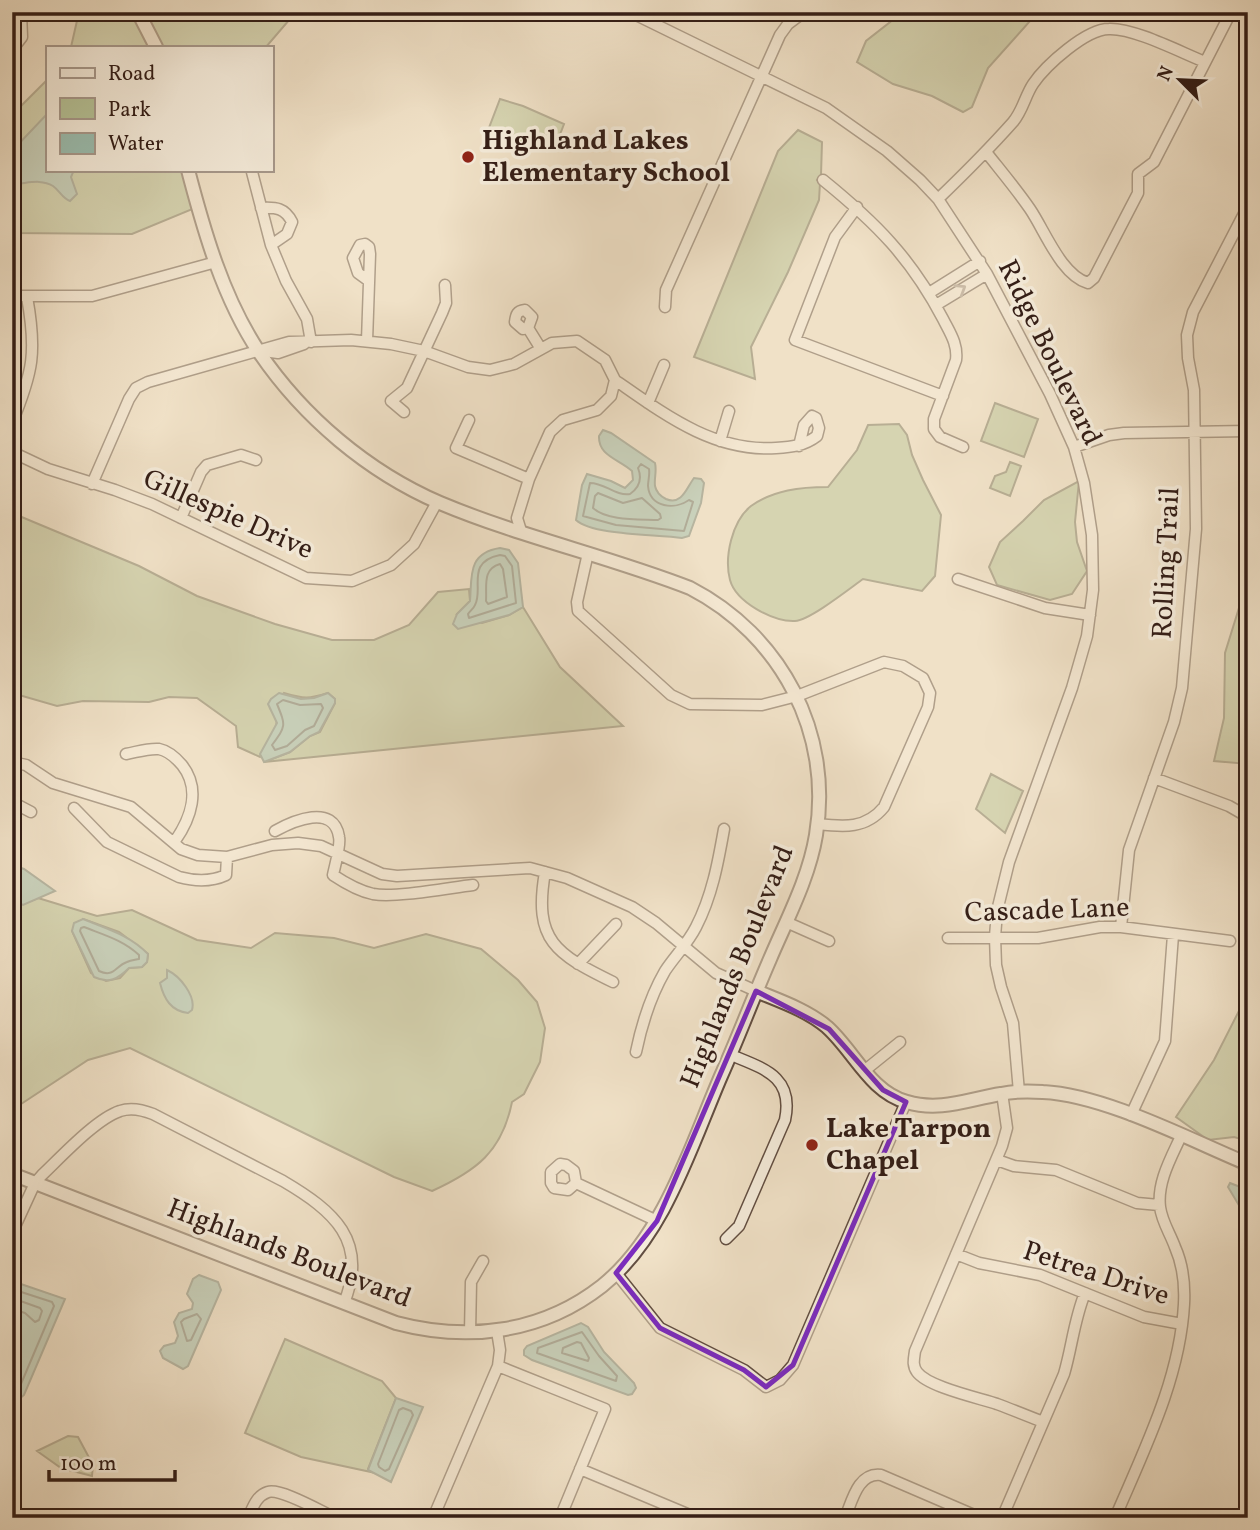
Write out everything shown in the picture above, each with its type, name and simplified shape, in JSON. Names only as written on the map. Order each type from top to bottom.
[{"type":"street","points":[[12,50],[22,37],[21,12]]},
{"type":"street","points":[[138,12],[155,46]]},
{"type":"street","name":"Ridge Boulevard","points":[[630,12],[826,108],[887,150],[938,198],[980,261],[1050,394],[1074,447],[1084,482],[1092,535],[1094,560],[1090,615],[1072,688],[1002,887],[995,937],[1000,987],[1017,1043],[1019,1092]]},
{"type":"street","points":[[665,307],[666,290],[761,75],[780,35],[788,24],[804,12]]},
{"type":"street","points":[[986,152],[1032,212],[1067,268],[1088,283],[1094,278],[1138,193],[1138,174],[1154,162],[1230,14]]},
{"type":"street","points":[[938,198],[986,152],[1016,118],[1028,92],[1040,76],[1080,39],[1093,32],[1119,29],[1205,62]]},
{"type":"street","name":"Highlands Boulevard","points":[[12,1174],[344,1303],[418,1329],[470,1333],[497,1331],[553,1315],[586,1297],[616,1273],[640,1246],[657,1220],[731,1055],[786,922],[805,875],[818,824],[818,766],[810,729],[797,696],[770,652],[751,631],[726,610],[690,588],[437,502],[393,478],[335,437],[299,401],[259,351],[216,262],[189,172]]},
{"type":"street","points":[[252,172],[271,245],[286,281],[307,319],[311,342]]},
{"type":"street","points":[[823,180],[884,233],[911,265],[936,305],[957,350],[956,360],[934,419],[934,429],[940,437],[963,447]]},
{"type":"street","name":"Rolling Trail","points":[[1121,927],[1129,850],[1174,722],[1182,688],[1196,529],[1194,390],[1187,335],[1193,312],[1248,206]]},
{"type":"street","points":[[261,208],[274,207],[282,210],[292,222],[287,234],[271,245]]},
{"type":"street","points":[[857,207],[835,237],[796,340],[943,396]]},
{"type":"street","points":[[929,293],[980,261]]},
{"type":"street","points":[[12,296],[92,296],[216,262]]},
{"type":"street","points":[[936,305],[987,274]]},
{"type":"street","points":[[367,341],[369,281]]},
{"type":"street","points":[[404,412],[391,401],[407,388],[446,303],[445,285]]},
{"type":"street","points":[[12,423],[32,368],[34,345],[27,296]]},
{"type":"street","points":[[528,328],[541,349]]},
{"type":"street","points":[[92,484],[122,413],[136,388],[148,382],[289,342],[367,341],[424,351],[468,367],[490,370],[514,364],[552,344],[577,341],[606,360],[615,380],[678,424],[720,441],[748,447],[768,449],[799,446]]},
{"type":"street","points":[[648,403],[664,366]]},
{"type":"street","points":[[521,531],[516,522],[529,479],[550,432],[563,420],[597,410],[611,396],[615,380]]},
{"type":"street","points":[[720,441],[729,411]]},
{"type":"street","points":[[468,420],[456,447],[529,479]]},
{"type":"street","points":[[1074,447],[1108,435],[1124,433],[1248,431]]},
{"type":"street","name":"Gillespie Drive","points":[[12,452],[48,469],[115,490],[181,518],[306,578],[352,581],[371,575],[399,559],[414,544],[437,502]]},
{"type":"street","points":[[181,518],[201,472],[207,465],[241,455],[256,460]]},
{"type":"street","points":[[588,553],[577,602],[578,611],[671,695],[690,704],[762,705],[797,696],[884,662],[904,666],[920,674],[927,682],[930,693],[924,717],[888,799],[879,813],[864,823],[851,826],[818,824]]},
{"type":"street","points":[[958,579],[1033,605],[1090,615]]},
{"type":"street","points":[[126,754],[148,749],[167,752],[176,758],[189,774],[192,804],[186,825],[175,841]]},
{"type":"street","points":[[12,762],[26,765],[53,783],[131,807],[175,841],[181,849],[198,855],[227,857],[289,843],[321,846],[382,874],[397,876],[421,877],[530,869],[567,878],[632,907],[656,923],[716,973],[815,1018],[829,1029],[883,1090],[906,1102],[935,1107],[956,1105],[1002,1093],[1046,1092],[1087,1100],[1132,1115],[1248,1164]]},
{"type":"street","points":[[1154,778],[1229,806],[1248,817]]},
{"type":"street","points":[[12,802],[31,812]]},
{"type":"street","points":[[74,808],[107,842],[179,877],[189,880],[218,879],[226,876],[227,857]]},
{"type":"street","points":[[275,831],[310,816],[325,820],[337,831],[340,840],[333,875],[343,882],[376,894],[473,886]]},
{"type":"street","points":[[636,1052],[648,1004],[666,970],[696,928],[715,880],[724,829]]},
{"type":"street","points":[[545,872],[541,898],[543,924],[553,943],[561,953],[613,982]]},
{"type":"street","points":[[786,922],[829,941]]},
{"type":"street","points":[[578,964],[616,924]]},
{"type":"street","name":"Cascade Lane","points":[[948,938],[1038,938],[1100,927],[1121,927],[1230,941]]},
{"type":"street","points":[[1132,1115],[1165,1041],[1174,935]]},
{"type":"street","points":[[864,1071],[900,1042]]},
{"type":"street","points":[[726,1239],[739,1226],[785,1120],[788,1106],[786,1091],[778,1079],[766,1070],[731,1055]]},
{"type":"street","points":[[1002,1093],[1007,1128],[997,1160],[915,1351],[913,1362],[915,1371],[923,1378],[1043,1422]]},
{"type":"street","points":[[616,1273],[652,1320],[670,1335],[744,1370],[766,1387],[780,1380],[793,1365],[906,1102]]},
{"type":"street","points":[[12,1233],[35,1183],[42,1175],[110,1115],[133,1109],[153,1114],[283,1181],[302,1192],[332,1217],[346,1235],[352,1253],[352,1279],[344,1303]]},
{"type":"street","points":[[1115,1518],[1171,1379],[1182,1324],[1183,1276],[1180,1259],[1162,1219],[1159,1205],[1161,1185],[1181,1136]]},
{"type":"street","points":[[997,1160],[1014,1166],[1056,1170],[1137,1203],[1159,1205]]},
{"type":"street","points":[[576,1183],[657,1220]]},
{"type":"street","name":"Petrea Drive","points":[[956,1254],[979,1263],[1040,1275],[1144,1317],[1182,1324]]},
{"type":"street","points":[[470,1333],[471,1282],[483,1261]]},
{"type":"street","points":[[1002,1518],[1063,1374],[1071,1351],[1077,1312],[1085,1293]]},
{"type":"street","points":[[433,1518],[498,1366],[500,1350],[497,1331]]},
{"type":"street","points":[[498,1366],[606,1409],[560,1518]]},
{"type":"street","points":[[580,1469],[697,1518]]},
{"type":"street","points":[[845,1518],[859,1485],[873,1474],[981,1518]]},
{"type":"street","points":[[248,1518],[256,1500],[269,1492],[280,1493],[336,1518]]},
{"type":"highlighted area","points":[[756,991],[829,1029],[883,1090],[906,1102],[793,1365],[766,1387],[744,1370],[660,1328],[616,1273],[657,1221]]},
{"type":"green space","points":[[79,12],[133,12],[150,46],[71,46]]},
{"type":"green space","points":[[144,12],[222,12],[242,18],[260,12],[296,12],[267,46],[160,46]]},
{"type":"green space","points":[[903,12],[1038,12],[988,68],[972,107],[963,112],[932,96],[893,84],[857,62],[866,41]]},
{"type":"green space","points":[[46,81],[46,172],[185,172],[195,208],[132,234],[12,233],[12,115]]},
{"type":"green space","points":[[500,99],[564,124],[554,150],[526,139],[522,148],[487,133]]},
{"type":"green space","points":[[798,130],[822,142],[821,175],[817,180],[820,183],[819,200],[751,347],[755,379],[694,357],[778,151]]},
{"type":"green space","points":[[995,403],[1038,419],[1024,457],[981,441]]},
{"type":"green space","points":[[899,424],[907,435],[912,455],[941,515],[935,576],[922,591],[863,579],[819,610],[795,621],[776,618],[747,603],[734,588],[728,571],[731,540],[744,513],[751,506],[778,493],[828,487],[857,450],[868,425]]},
{"type":"green space","points":[[1010,462],[1021,466],[1010,496],[990,488],[995,476],[1006,472]]},
{"type":"green space","points":[[1079,481],[1075,522],[1077,542],[1087,571],[1072,594],[1050,600],[997,585],[989,567],[1000,542],[1044,500]]},
{"type":"green space","points":[[12,513],[139,566],[197,596],[275,624],[332,640],[374,640],[409,625],[438,592],[469,589],[470,601],[457,614],[482,623],[509,615],[523,607],[560,667],[623,726],[264,762],[290,752],[310,736],[320,732],[335,699],[328,693],[306,698],[284,693],[270,708],[277,719],[276,727],[260,757],[238,747],[236,726],[197,698],[169,697],[149,702],[83,701],[57,706],[12,693]]},
{"type":"green space","points":[[1248,579],[1248,764],[1214,761],[1224,718],[1225,653]]},
{"type":"green space","points":[[991,774],[1023,791],[1005,833],[976,809]]},
{"type":"green space","points":[[38,898],[97,916],[132,910],[197,940],[251,948],[275,933],[334,938],[374,948],[426,934],[481,949],[518,980],[537,1002],[545,1028],[540,1062],[524,1094],[512,1102],[501,1134],[485,1158],[462,1176],[432,1191],[394,1177],[130,1048],[88,1060],[12,1110],[12,900],[23,904]],"holes":[[[83,919],[119,932],[148,954],[147,962],[142,967],[129,968],[120,978],[106,981],[91,973],[72,931]]]},
{"type":"green space","points":[[1244,1001],[1248,1001],[1248,1141],[1234,1137],[1208,1140],[1176,1117],[1214,1060]]},
{"type":"green space","points":[[285,1339],[382,1381],[396,1398],[368,1469],[371,1472],[301,1457],[245,1433]]},
{"type":"green space","points":[[68,1436],[78,1437],[93,1465],[92,1476],[61,1468],[37,1451]]},
{"type":"water","points":[[46,115],[46,172],[73,172],[71,177],[77,194],[70,201],[48,184],[12,184],[12,151]]},
{"type":"water","points":[[603,430],[655,463],[656,488],[666,499],[680,498],[694,478],[701,479],[704,483],[701,503],[689,536],[682,538],[611,532],[576,520],[582,485],[587,474],[625,488],[633,480],[632,471],[610,457],[602,448],[599,436]]},
{"type":"water","points":[[500,548],[509,550],[518,563],[523,607],[509,615],[458,629],[453,624],[457,614],[470,601],[473,567],[482,555]]},
{"type":"water","points":[[279,693],[301,699],[328,693],[335,699],[335,703],[319,732],[290,752],[264,762],[260,754],[277,723],[268,704]]},
{"type":"water","points":[[12,865],[24,869],[55,891],[23,905],[12,900]]},
{"type":"water","points":[[83,919],[134,942],[148,954],[147,962],[142,967],[129,968],[113,979],[94,977],[72,931],[74,923]]},
{"type":"water","points":[[167,970],[182,982],[192,999],[192,1010],[188,1013],[173,1007],[164,994],[160,983],[167,978]]},
{"type":"water","points":[[1230,1183],[1248,1190],[1248,1257],[1246,1217],[1228,1187]]},
{"type":"water","points":[[199,1275],[218,1282],[221,1290],[188,1366],[183,1369],[163,1358],[160,1351],[164,1346],[175,1343],[178,1336],[174,1322],[179,1313],[192,1309],[193,1303],[187,1294],[193,1279]]},
{"type":"water","points":[[15,1282],[65,1299],[24,1395],[12,1405],[12,1341],[19,1328],[12,1324],[12,1287]]},
{"type":"water","points":[[581,1323],[588,1327],[604,1352],[634,1383],[636,1388],[632,1394],[628,1395],[524,1355],[527,1346]]},
{"type":"water","points":[[396,1398],[423,1407],[391,1482],[368,1470]]},
{"type":"place","name":"Highland Lakes Elementary School","points":[[468,157]]},
{"type":"place","name":"Lake Tarpon Chapel","points":[[812,1145]]}]
